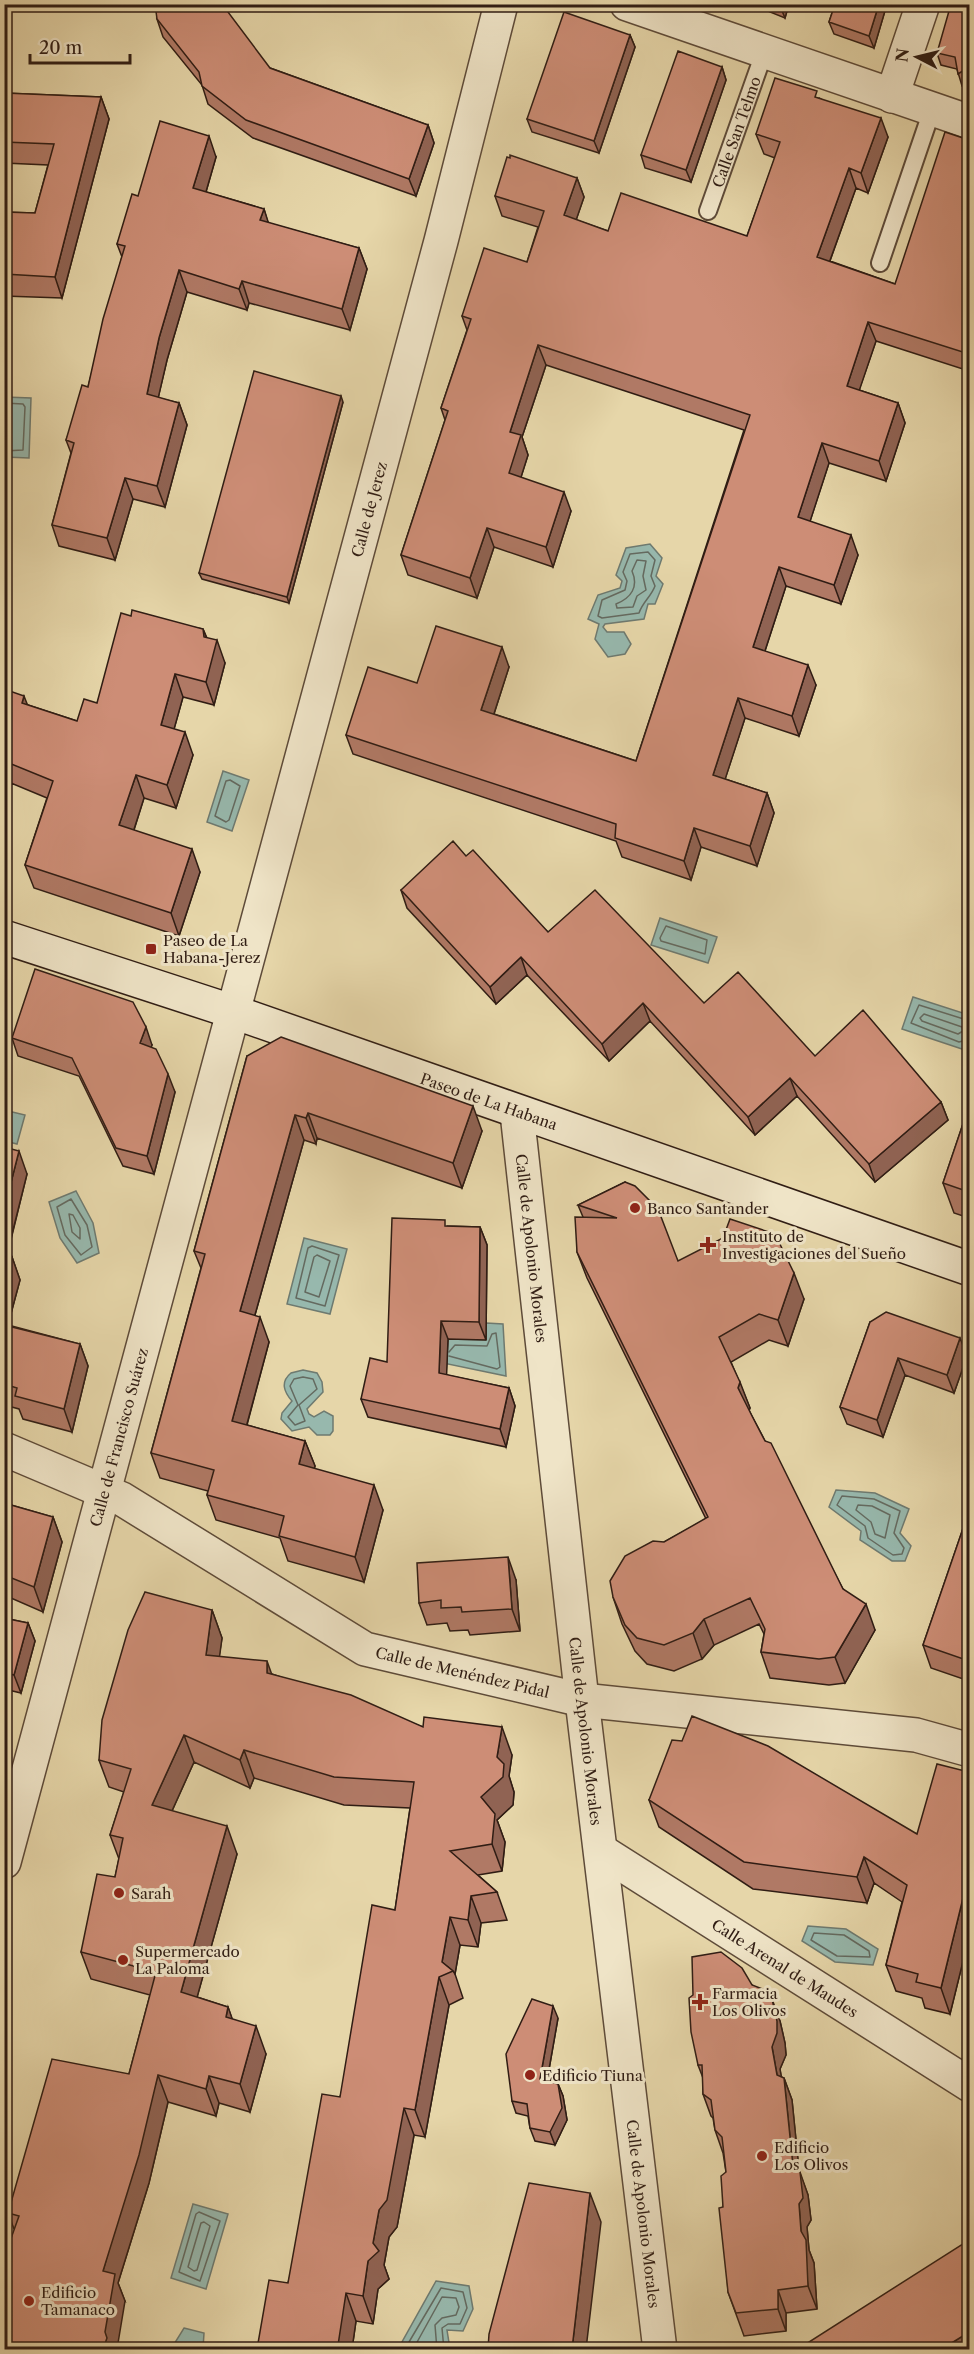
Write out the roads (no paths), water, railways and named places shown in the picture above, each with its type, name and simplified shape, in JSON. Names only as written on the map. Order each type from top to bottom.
[{"type":"street","name":"Calle de Jerez","points":[[234,1012],[441,241],[501,4]]},
{"type":"street","points":[[627,4],[969,122]]},
{"type":"street","points":[[892,96],[923,4]]},
{"type":"street","name":"Paseo de La Habana","points":[[4,937],[234,1012],[517,1113],[969,1269]]},
{"type":"street","name":"Calle de Francisco Suárez","points":[[6,1852],[234,1012]]},
{"type":"street","name":"Calle de Apolonio Morales","points":[[517,1113],[582,1700],[660,2349]]},
{"type":"street","name":"Calle de Menéndez Pidal","points":[[4,1449],[129,1503],[365,1649],[582,1700],[916,1735],[969,1750]]},
{"type":"street","name":"Calle Arenal de Maudes","points":[[601,1851],[969,2085]]},
{"type":"lane","name":"Calle San Telmo","points":[[708,211],[764,53]]},
{"type":"lane","points":[[880,263],[932,110]]},
{"type":"water","points":[[5,397],[31,398],[29,458],[5,457]]},
{"type":"water","points":[[650,544],[662,558],[656,576],[663,584],[655,604],[648,604],[644,619],[605,624],[603,627],[607,632],[624,632],[631,644],[625,654],[608,657],[595,639],[599,624],[588,619],[598,595],[620,588],[622,581],[616,575],[626,548]]},
{"type":"water","points":[[223,771],[249,780],[232,831],[207,822]]},
{"type":"water","points":[[660,918],[717,937],[708,963],[651,945]]},
{"type":"water","points":[[913,997],[969,1015],[969,1037],[965,1050],[902,1029]]},
{"type":"water","points":[[4,1110],[25,1115],[17,1144],[5,1141]]},
{"type":"water","points":[[76,1191],[93,1223],[99,1253],[77,1263],[60,1238],[49,1202]]},
{"type":"water","points":[[304,1238],[347,1249],[330,1314],[287,1304]]},
{"type":"water","points":[[486,1323],[503,1324],[506,1376],[443,1363],[448,1339],[485,1340]]},
{"type":"water","points":[[303,1370],[317,1373],[322,1382],[323,1392],[307,1409],[314,1417],[324,1411],[333,1416],[333,1431],[330,1435],[317,1435],[309,1427],[292,1431],[281,1419],[282,1413],[292,1401],[285,1391],[285,1380],[291,1373]]},
{"type":"water","points":[[836,1490],[875,1493],[909,1509],[900,1533],[911,1546],[905,1561],[892,1561],[860,1540],[861,1531],[829,1507]]},
{"type":"water","points":[[808,1926],[846,1929],[878,1949],[873,1965],[835,1962],[802,1941]]},
{"type":"water","points":[[193,2204],[228,2214],[206,2289],[171,2278]]},
{"type":"water","points":[[436,2281],[469,2286],[473,2309],[463,2331],[447,2330],[450,2349],[403,2349],[402,2342]]},
{"type":"water","points":[[184,2328],[204,2333],[203,2349],[171,2349]]},
{"type":"place","name":"Paseo de La Habana-Jerez","points":[[151,949]]},
{"type":"place","name":"Banco Santander","points":[[635,1208]]},
{"type":"place","name":"Instituto de Investigaciones del Sueño","points":[[708,1245]]},
{"type":"place","name":"Sarah","points":[[119,1893]]},
{"type":"place","name":"Supermercado La Paloma","points":[[123,1960]]},
{"type":"place","name":"Farmacia Los Olivos","points":[[700,2002]]},
{"type":"place","name":"Edificio Tiuna","points":[[530,2075]]},
{"type":"place","name":"Edificio Los Olivos","points":[[762,2156]]},
{"type":"place","name":"Edificio Tamanaco","points":[[29,2301]]}]
